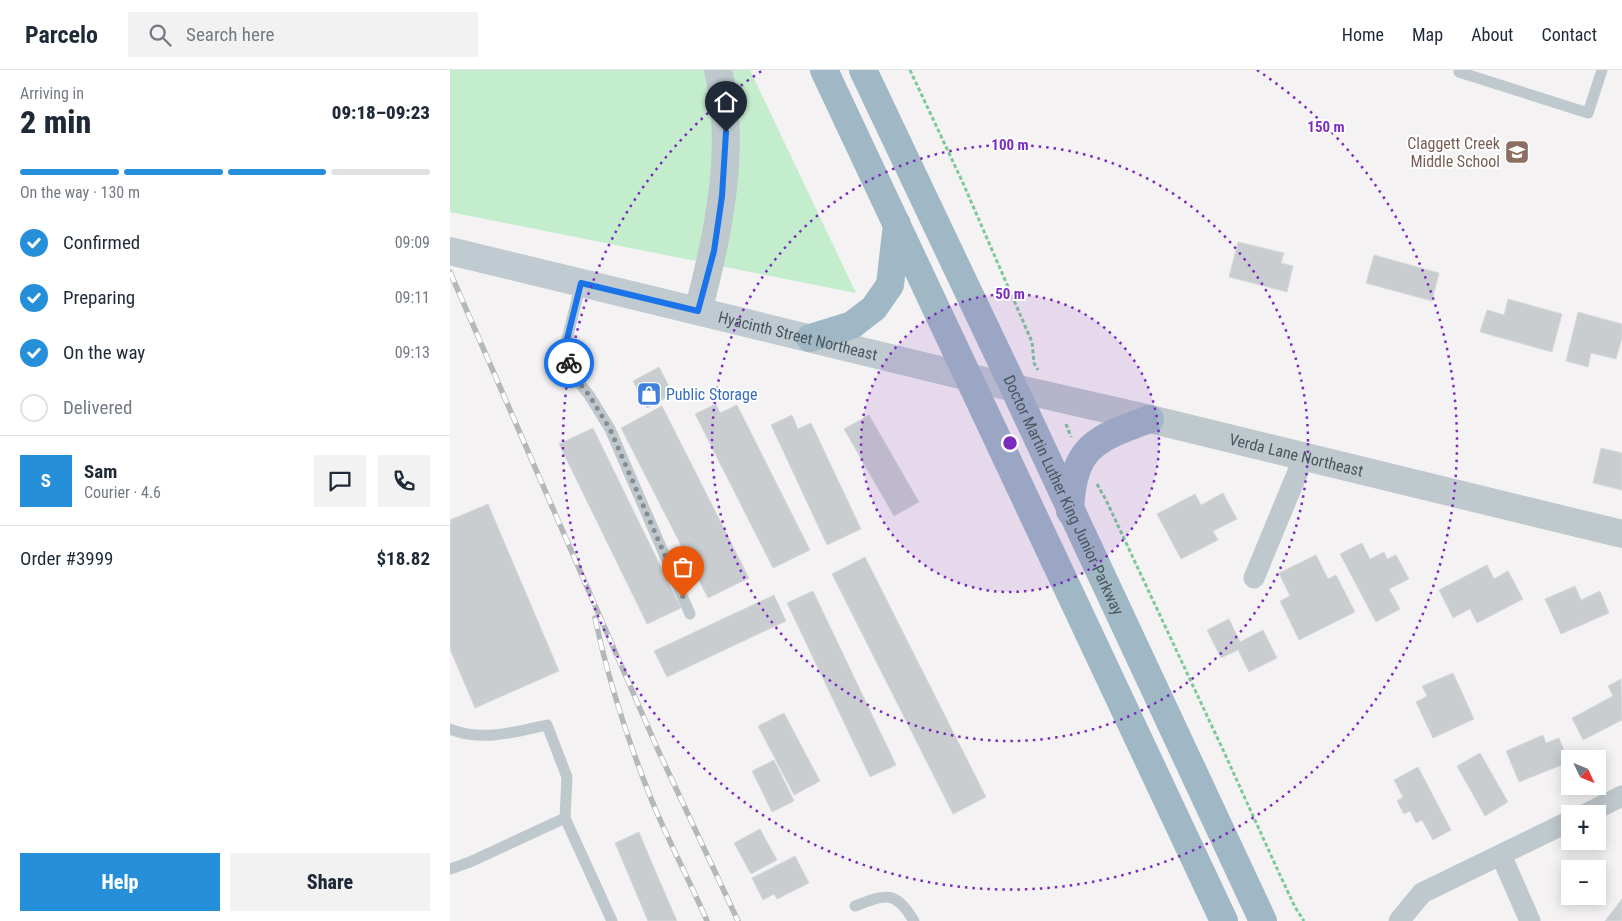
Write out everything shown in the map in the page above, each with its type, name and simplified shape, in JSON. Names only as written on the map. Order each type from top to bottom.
[{"type":"highway","points":[[824,70],[1224,921]]},
{"type":"highway","name":"Doctor Martin Luther King Junior Parkway","points":[[863,70],[1263,921]]},
{"type":"highway","points":[[810,338],[852,325],[874,308],[890,284],[897,224]]},
{"type":"highway","points":[[1070,511],[1071,488],[1081,458],[1094,444],[1110,434],[1150,419]]},
{"type":"main road","name":"Hyacinth Street Northeast","points":[[450,251],[970,378]]},
{"type":"main road","name":"Verda Lane Northeast","points":[[970,378],[1014,388]]},
{"type":"street","points":[[698,311],[714,251],[722,196],[726,132],[721,81],[718,70]]},
{"type":"street","name":"Verda Lane Northeast","points":[[1014,388],[1150,419],[1622,534]]},
{"type":"street","points":[[1254,578],[1304,457]]},
{"type":"street","points":[[1604,805],[1622,796]]},
{"type":"street","points":[[1399,921],[1422,893],[1561,825]]},
{"type":"street","points":[[1501,855],[1530,921]]},
{"type":"lane","points":[[1460,70],[1459,72],[1588,113],[1602,70]]},
{"type":"lane","points":[[581,283],[565,347],[572,374],[589,395],[610,429],[690,614]]},
{"type":"lane","points":[[450,729],[463,734],[496,736],[547,725],[567,777],[565,818],[612,921]]},
{"type":"lane","points":[[450,869],[470,862],[565,818]]},
{"type":"lane","points":[[855,906],[879,897],[894,898],[904,905],[914,921]]},
{"type":"path","points":[[910,70],[963,183],[1032,342]]},
{"type":"path","points":[[1095,481],[1106,500],[1295,907],[1304,921]]},
{"type":"green space","points":[[450,70],[750,70],[856,293],[450,212]]},
{"type":"building","points":[[1238,242],[1284,253],[1281,263],[1293,266],[1287,292],[1229,277]]},
{"type":"building","points":[[1374,255],[1439,273],[1432,301],[1366,283]]},
{"type":"building","points":[[1508,299],[1562,314],[1552,352],[1480,332],[1487,310],[1504,315]]},
{"type":"building","points":[[1578,312],[1622,324],[1622,338],[1616,359],[1591,353],[1588,367],[1566,361]]},
{"type":"building","points":[[659,367],[673,394],[647,408],[633,381]]},
{"type":"building","points":[[716,404],[720,413],[737,405],[810,550],[773,568],[695,414]]},
{"type":"building","points":[[662,406],[749,578],[708,598],[621,428]]},
{"type":"building","points":[[792,415],[798,429],[811,423],[861,529],[827,545],[771,425]]},
{"type":"building","points":[[869,415],[919,502],[894,516],[844,429]]},
{"type":"building","points":[[593,428],[681,608],[647,624],[559,444]]},
{"type":"building","points":[[1601,448],[1622,453],[1622,490],[1593,483]]},
{"type":"building","points":[[1223,493],[1237,519],[1213,531],[1218,540],[1181,559],[1157,514],[1195,494],[1201,505]]},
{"type":"building","points":[[488,504],[559,671],[475,708],[450,649],[450,520]]},
{"type":"building","points":[[1362,543],[1370,559],[1384,552],[1387,559],[1396,555],[1409,579],[1389,589],[1400,609],[1376,622],[1340,554]]},
{"type":"building","points":[[1316,555],[1328,579],[1336,575],[1355,612],[1299,640],[1280,601],[1290,596],[1279,573]]},
{"type":"building","points":[[865,557],[986,797],[953,814],[832,574]]},
{"type":"building","points":[[1487,565],[1494,579],[1508,571],[1523,599],[1477,623],[1470,609],[1453,618],[1439,590]]},
{"type":"building","points":[[1575,586],[1581,600],[1600,591],[1609,613],[1561,634],[1545,599]]},
{"type":"building","points":[[813,591],[896,765],[870,777],[787,603]]},
{"type":"building","points":[[774,595],[786,621],[667,677],[654,651]]},
{"type":"building","points":[[1229,619],[1240,642],[1263,630],[1277,658],[1249,672],[1238,650],[1221,658],[1207,630]]},
{"type":"building","points":[[1453,673],[1474,719],[1433,738],[1416,702],[1427,696],[1422,686]]},
{"type":"building","points":[[1621,679],[1622,720],[1583,740],[1572,718],[1613,696],[1608,686]]},
{"type":"building","points":[[784,713],[820,781],[794,795],[758,726]]},
{"type":"building","points":[[1543,735],[1546,743],[1559,738],[1564,750],[1561,750],[1561,765],[1519,782],[1506,751]]},
{"type":"building","points":[[1480,753],[1508,802],[1485,816],[1457,766]]},
{"type":"building","points":[[774,760],[794,801],[772,812],[752,771]]},
{"type":"building","points":[[1418,767],[1451,830],[1433,840],[1422,820],[1416,823],[1410,811],[1404,814],[1397,801],[1403,797],[1394,780]]},
{"type":"building","points":[[760,829],[777,860],[751,874],[734,843]]},
{"type":"building","points":[[639,832],[677,921],[648,921],[615,843]]},
{"type":"building","points":[[795,856],[809,883],[777,899],[774,894],[763,900],[752,878]]},
{"type":"building","points":[[1622,899],[1622,921],[1605,921]]},
{"type":"railway","points":[[450,272],[658,750],[738,921]]},
{"type":"railway","points":[[595,618],[612,686],[650,796],[707,921]]},
{"type":"way so far","points":[[569,363],[572,374],[589,395],[610,429],[683,597]]},
{"type":"place","name":"Claggett Creek Middle School","points":[[1517,152]]},
{"type":"place","name":"Public Storage","points":[[649,394]]},
{"type":"route","points":[[569,363],[565,347],[581,283],[698,311],[714,251],[722,196],[726,132]]}]
